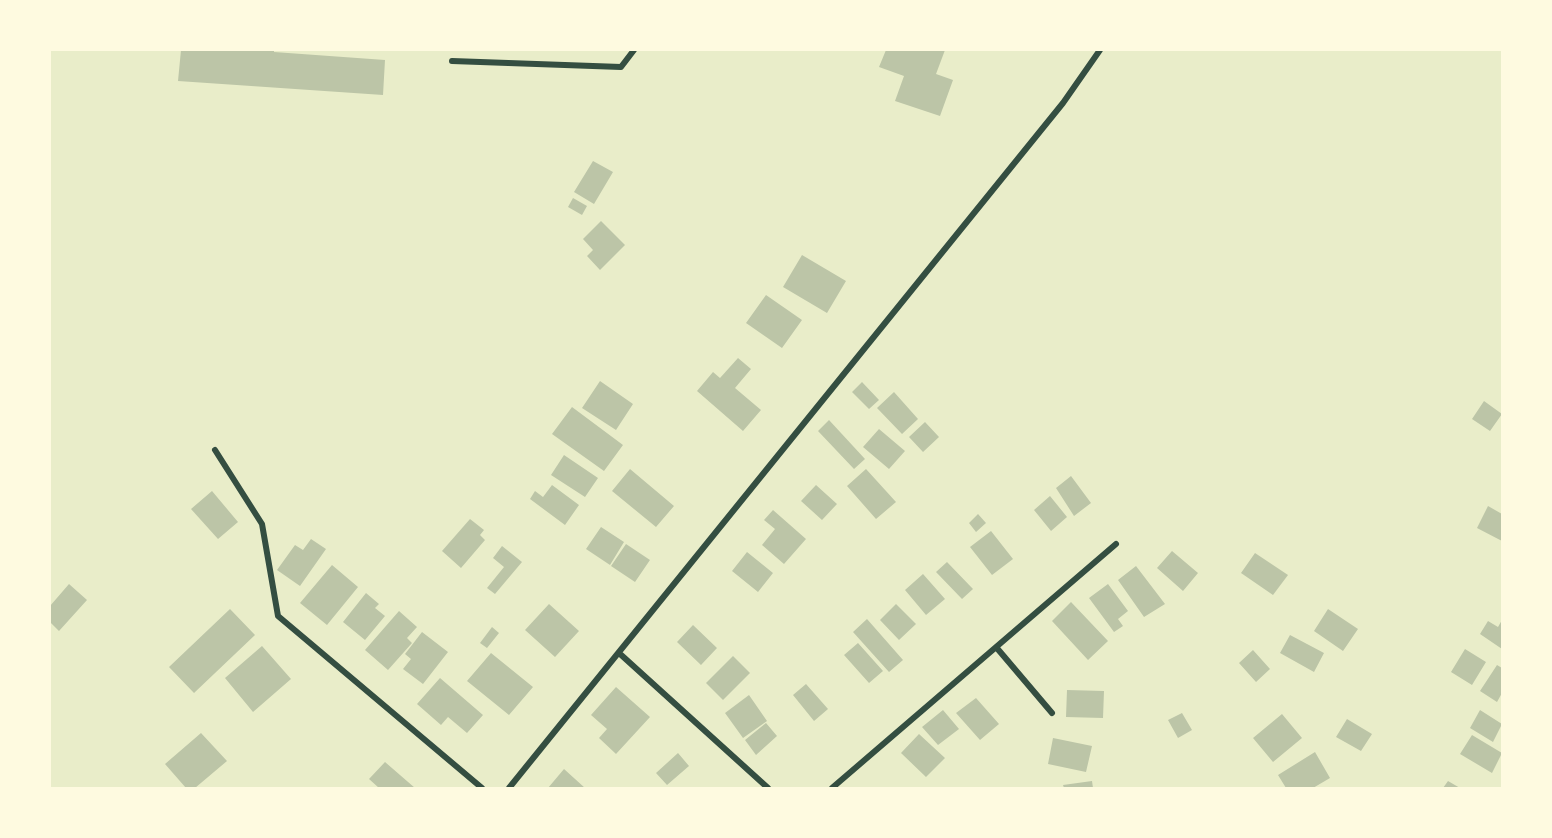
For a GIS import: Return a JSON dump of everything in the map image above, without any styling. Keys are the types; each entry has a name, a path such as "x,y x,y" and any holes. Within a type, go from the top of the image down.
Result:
{"street":[{"path":"452,61 621,67 634,50"},
{"path":"509,789 1063,103 1100,50"},
{"path":"215,450 262,524 278,616 482,789"},
{"path":"832,789 1116,543"},
{"path":"996,647 1052,712"},
{"path":"619,653 768,789"}],"building":[{"path":"181,50 274,50 274,52 385,60 383,95 178,81"},
{"path":"886,50 945,50 936,74 953,80 940,116 895,101 904,76 879,67"},
{"path":"593,161 613,172 594,204 574,192"},
{"path":"573,198 587,206 582,215 568,207"},
{"path":"601,221 625,245 600,270 587,256 593,250 583,239"},
{"path":"802,255 846,281 827,313 783,287"},
{"path":"766,295 802,320 782,348 746,323"},
{"path":"738,358 751,369 735,388 761,410 743,431 697,391 713,372 720,378"},
{"path":"600,381 633,404 616,430 582,408"},
{"path":"862,382 879,400 869,409 852,392"},
{"path":"894,392 918,419 902,434 877,408"},
{"path":"1484,401 1502,414 1490,431 1472,419"},
{"path":"572,407 623,445 604,471 552,434"},
{"path":"829,420 865,459 854,469 818,431"},
{"path":"925,422 939,437 923,452 909,437"},
{"path":"879,429 905,451 889,469 863,447"},
{"path":"564,455 598,478 585,497 551,475"},
{"path":"630,469 674,506 656,527 612,491"},
{"path":"866,469 896,502 876,519 847,486"},
{"path":"1071,476 1091,503 1074,516 1056,488"},
{"path":"552,485 579,505 565,525 530,499 535,491 543,497"},
{"path":"816,485 837,504 822,520 801,501"},
{"path":"212,491 238,522 218,539 191,509"},
{"path":"1050,496 1067,517 1051,531 1034,510"},
{"path":"1488,506 1502,514 1502,541 1477,528"},
{"path":"773,510 806,539 784,564 762,545 775,529 764,520"},
{"path":"978,514 986,523 976,532 969,523"},
{"path":"470,519 484,530 480,535 485,540 461,568 442,551"},
{"path":"601,527 624,542 610,565 586,549"},
{"path":"991,531 1013,559 992,575 970,547"},
{"path":"311,539 326,549 300,586 277,570 295,545 303,550"},
{"path":"626,544 650,560 635,582 611,566"},
{"path":"502,546 522,562 495,594 487,588 504,567 493,558"},
{"path":"1172,551 1198,573 1183,591 1157,568"},
{"path":"747,552 773,573 758,592 732,571"},
{"path":"1255,553 1288,575 1273,595 1241,573"},
{"path":"947,562 973,589 962,599 936,572"},
{"path":"332,565 358,587 327,625 300,603"},
{"path":"1136,566 1165,604 1144,617 1118,580"},
{"path":"923,574 945,599 926,615 905,590"},
{"path":"69,584 87,600 59,631 50,622 50,606"},
{"path":"1108,584 1128,611 1118,619 1123,626 1114,632 1089,598"},
{"path":"366,593 379,604 375,608 385,616 365,640 343,622"},
{"path":"1071,602 1108,641 1088,660 1052,621"},
{"path":"549,604 579,631 555,657 525,630"},
{"path":"896,604 916,624 899,640 880,620"},
{"path":"230,609 255,635 194,693 169,667"},
{"path":"1328,609 1358,629 1343,651 1314,631"},
{"path":"399,611 417,627 407,638 412,643 388,670 365,650"},
{"path":"867,619 903,660 889,672 853,632"},
{"path":"1502,620 1502,649 1480,634 1488,621 1498,627"},
{"path":"693,625 717,648 701,665 677,642"},
{"path":"492,627 499,633 487,648 480,643"},
{"path":"422,632 448,652 423,684 403,669 411,659 405,654"},
{"path":"1290,635 1324,653 1314,672 1280,653"},
{"path":"858,643 883,671 869,683 844,655"},
{"path":"262,646 291,679 253,712 225,678"},
{"path":"1465,649 1486,662 1472,685 1451,672"},
{"path":"1253,650 1270,669 1256,682 1239,663"},
{"path":"491,653 533,687 509,715 467,681"},
{"path":"733,656 750,673 723,700 706,683"},
{"path":"1497,665 1502,668 1502,693 1497,702 1480,691"},
{"path":"440,678 483,715 467,733 448,717 441,725 417,704"},
{"path":"806,684 828,709 814,721 793,695"},
{"path":"616,687 650,717 616,754 599,738 607,729 591,715"},
{"path":"1067,690 1104,691 1103,718 1066,717"},
{"path":"749,695 767,721 743,738 725,713"},
{"path":"976,698 999,724 980,740 956,713"},
{"path":"943,710 959,729 938,745 922,727"},
{"path":"1480,710 1502,724 1493,742 1470,728"},
{"path":"1182,713 1192,730 1178,738 1168,720"},
{"path":"1282,714 1302,738 1273,762 1253,738"},
{"path":"1347,719 1372,734 1361,751 1336,737"},
{"path":"766,723 777,736 756,755 745,740"},
{"path":"201,733 227,761 195,788 186,788 165,764"},
{"path":"919,734 945,758 926,777 901,753"},
{"path":"1472,735 1502,753 1492,773 1460,754"},
{"path":"1053,738 1092,746 1086,772 1048,764"},
{"path":"1315,752 1330,778 1313,788 1286,788 1278,775"},
{"path":"678,753 689,766 667,785 656,773"},
{"path":"385,762 415,788 379,788 369,779"},
{"path":"564,769 585,788 548,788"},
{"path":"1092,781 1093,788 1064,788 1063,785"},
{"path":"1448,781 1460,788 1443,788"}]}
